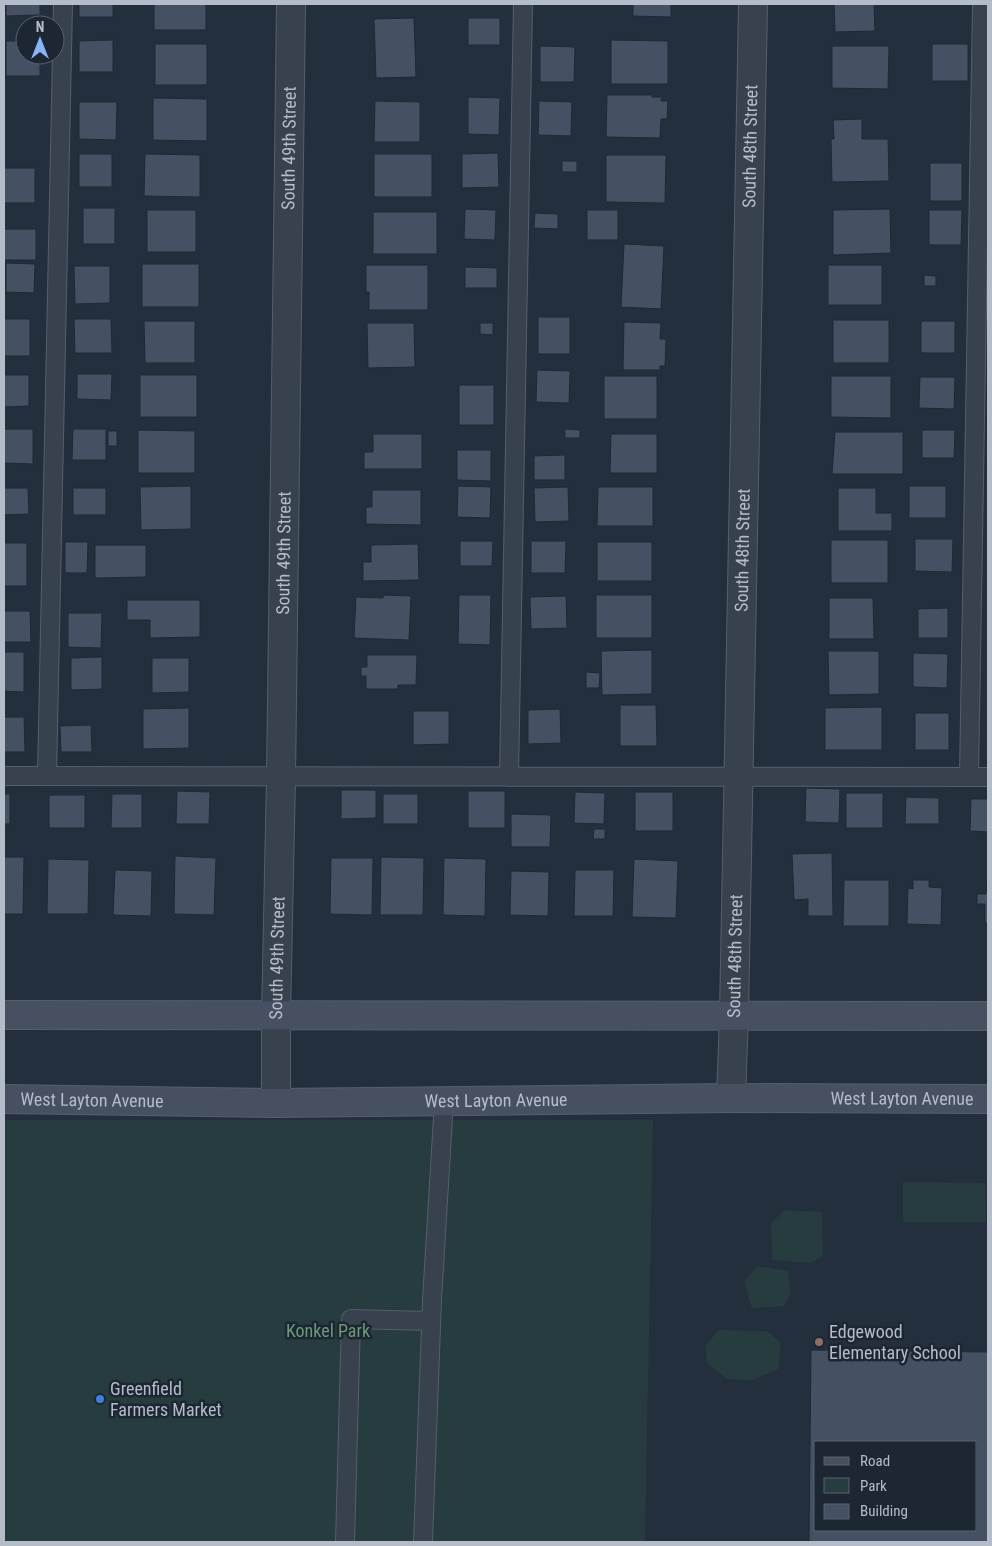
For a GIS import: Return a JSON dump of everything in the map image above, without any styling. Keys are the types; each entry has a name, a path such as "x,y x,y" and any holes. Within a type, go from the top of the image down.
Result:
{"main road":[{"path":"4,1016 988,1016"},
{"name":"West Layton Avenue","path":"4,1099 276,1103 731,1098 988,1098"}],"street":[{"name":"South 49th Street","path":"276,1103 291,4"},
{"name":"South 48th Street","path":"731,1098 753,4"}],"lane":[{"path":"47,776 63,4"},
{"path":"509,777 523,4"},
{"path":"969,777 982,4"},
{"path":"4,776 988,777"},
{"path":"422,1542 444,1101"},
{"path":"345,1542 351,1319 432,1321"}],"green space":[{"name":"Konkel Park","path":"4,1120 653,1120 645,1542 4,1542"},
{"path":"903,1182 985,1183 986,1222 903,1222"},
{"path":"784,1210 822,1212 823,1256 810,1263 772,1260 771,1223"},
{"path":"757,1266 788,1271 791,1293 784,1306 752,1308 744,1282"},
{"path":"719,1330 767,1331 781,1343 778,1369 752,1380 727,1379 707,1363 705,1346"}],"building":[{"path":"6,4 40,4 40,15 6,16"},
{"path":"79,4 113,4 113,17 79,17"},
{"path":"154,4 206,4 206,30 154,30"},
{"path":"633,4 671,4 671,17 633,16"},
{"path":"834,4 874,4 875,31 835,32"},
{"path":"414,18 416,77 376,78 374,19"},
{"path":"468,18 500,18 500,45 468,45"},
{"path":"113,40 113,72 79,72 79,41"},
{"path":"611,40 668,41 668,84 611,84"},
{"path":"6,41 15,41 15,65 40,65 40,76 6,76"},
{"path":"155,44 207,44 207,85 155,85"},
{"path":"932,44 968,44 968,81 932,81"},
{"path":"540,46 575,47 574,82 540,82"},
{"path":"832,46 889,46 888,89 832,88"},
{"path":"607,95 652,95 652,97 662,97 661,101 668,101 667,119 661,119 660,138 606,137"},
{"path":"468,97 500,98 499,135 468,134"},
{"path":"153,98 207,99 207,141 153,140"},
{"path":"375,101 420,102 420,142 374,142"},
{"path":"539,101 572,102 571,136 538,135"},
{"path":"79,102 117,102 116,140 79,139"},
{"path":"862,119 862,139 888,139 889,181 832,182 831,139 834,139 833,120"},
{"path":"498,153 499,187 462,188 462,154"},
{"path":"79,154 112,154 112,187 79,187"},
{"path":"145,154 200,155 200,197 144,196"},
{"path":"374,154 432,154 432,197 374,197"},
{"path":"606,155 666,155 665,203 606,202"},
{"path":"562,161 577,161 577,172 562,172"},
{"path":"930,163 962,163 962,201 930,201"},
{"path":"4,168 35,168 35,203 4,203"},
{"path":"83,208 115,208 115,244 83,244"},
{"path":"465,209 496,210 495,240 464,239"},
{"path":"890,209 891,253 833,255 833,210"},
{"path":"147,210 196,210 196,252 147,252"},
{"path":"587,210 618,210 618,240 587,240"},
{"path":"929,210 962,210 961,245 929,245"},
{"path":"373,212 437,212 437,254 373,254"},
{"path":"535,213 558,214 558,229 534,228"},
{"path":"4,229 36,229 36,260 4,260"},
{"path":"624,244 664,246 661,309 621,307"},
{"path":"6,263 35,264 34,293 6,292"},
{"path":"142,264 199,264 199,307 142,307"},
{"path":"366,265 428,265 428,310 369,310 369,292 366,292"},
{"path":"828,265 882,265 882,305 828,305"},
{"path":"74,266 110,266 110,303 75,304"},
{"path":"465,267 497,268 497,288 465,288"},
{"path":"924,275 936,276 936,286 924,286"},
{"path":"538,317 570,317 570,354 538,354"},
{"path":"4,319 30,319 30,356 4,356"},
{"path":"74,319 111,319 112,353 75,353"},
{"path":"833,320 889,320 889,363 833,363"},
{"path":"144,321 195,321 195,363 145,363"},
{"path":"921,321 955,321 955,353 921,353"},
{"path":"624,322 661,323 660,339 666,339 665,366 660,366 660,370 623,370"},
{"path":"367,323 414,323 415,367 368,368"},
{"path":"480,323 493,323 493,335 480,334"},
{"path":"537,370 570,371 569,403 536,402"},
{"path":"77,374 112,374 111,400 77,399"},
{"path":"4,375 29,375 29,406 4,407"},
{"path":"140,375 197,375 197,417 140,417"},
{"path":"604,376 657,376 657,419 604,419"},
{"path":"831,376 891,376 891,418 831,417"},
{"path":"920,377 955,377 954,409 919,408"},
{"path":"459,385 494,385 494,425 459,425"},
{"path":"4,429 33,429 33,464 4,463"},
{"path":"73,429 106,429 106,460 72,460"},
{"path":"565,429 580,430 580,438 565,438"},
{"path":"138,430 195,431 195,473 138,473"},
{"path":"922,430 955,430 954,458 922,458"},
{"path":"108,431 117,431 117,446 108,446"},
{"path":"835,432 903,432 903,474 832,474"},
{"path":"373,434 422,434 422,469 364,469 364,452 373,452"},
{"path":"611,434 657,434 657,473 610,473"},
{"path":"457,450 491,450 491,481 457,480"},
{"path":"565,455 565,480 534,480 534,456"},
{"path":"191,486 191,529 141,530 140,487"},
{"path":"458,486 491,487 490,518 457,517"},
{"path":"909,486 946,486 946,518 909,518"},
{"path":"568,487 569,521 535,522 534,488"},
{"path":"598,487 653,487 653,526 597,526"},
{"path":"4,488 28,488 29,514 4,515"},
{"path":"73,488 106,488 106,515 73,515"},
{"path":"838,488 876,488 876,513 892,513 892,531 838,531"},
{"path":"372,490 421,490 421,525 366,524 366,507 372,507"},
{"path":"915,539 953,539 952,572 915,571"},
{"path":"831,540 888,540 888,583 831,583"},
{"path":"460,541 493,541 492,566 460,566"},
{"path":"531,541 566,541 565,573 531,573"},
{"path":"65,542 88,542 87,573 65,573"},
{"path":"597,542 652,542 652,581 597,581"},
{"path":"4,543 27,543 27,586 4,586"},
{"path":"418,544 419,580 363,581 363,562 371,562 371,545"},
{"path":"95,545 146,545 146,577 95,578"},
{"path":"384,595 411,596 409,640 354,638 356,597 383,598"},
{"path":"459,595 491,595 490,645 458,644"},
{"path":"596,595 652,595 652,638 596,638"},
{"path":"566,596 567,628 531,629 530,597"},
{"path":"829,598 873,598 874,639 829,639"},
{"path":"127,600 200,600 200,637 150,638 150,620 127,620"},
{"path":"948,608 948,638 918,638 918,609"},
{"path":"4,611 30,611 31,642 4,642"},
{"path":"68,613 102,613 101,648 68,647"},
{"path":"652,650 652,694 602,695 601,651"},
{"path":"828,651 879,651 879,694 829,695"},
{"path":"4,652 24,652 24,692 4,691"},
{"path":"913,653 948,654 947,688 913,687"},
{"path":"367,655 417,655 416,685 398,685 398,689 366,689 366,676 361,676 361,667 367,667"},
{"path":"102,657 102,689 71,690 71,658"},
{"path":"152,658 189,658 189,692 152,693"},
{"path":"586,672 600,673 599,688 586,688"},
{"path":"620,705 656,705 657,746 620,746"},
{"path":"882,707 882,750 825,750 825,708"},
{"path":"189,708 189,748 143,749 143,709"},
{"path":"560,709 561,743 528,744 528,710"},
{"path":"413,711 449,711 449,744 413,745"},
{"path":"915,713 949,713 949,750 915,750"},
{"path":"4,717 24,717 25,752 4,752"},
{"path":"91,725 92,752 61,752 60,726"},
{"path":"806,788 840,789 839,823 805,822"},
{"path":"341,790 376,790 376,818 341,819"},
{"path":"177,791 210,792 209,824 176,824"},
{"path":"468,791 505,791 505,828 468,828"},
{"path":"575,792 605,793 604,824 574,823"},
{"path":"635,792 673,792 673,831 635,831"},
{"path":"846,793 883,793 883,828 846,828"},
{"path":"4,794 10,794 10,824 4,824"},
{"path":"112,794 142,794 142,828 111,828"},
{"path":"383,794 418,794 418,824 383,824"},
{"path":"49,795 85,795 85,828 49,828"},
{"path":"906,797 939,798 939,824 905,824"},
{"path":"971,799 988,799 988,832 970,831"},
{"path":"511,814 551,815 550,847 511,847"},
{"path":"594,829 605,829 605,839 593,839"},
{"path":"832,853 833,916 808,916 808,899 794,900 792,854"},
{"path":"175,856 216,858 214,915 174,914"},
{"path":"4,857 24,857 23,914 4,914"},
{"path":"381,857 424,858 423,915 380,915"},
{"path":"331,858 373,858 372,915 330,914"},
{"path":"444,858 486,859 485,916 443,915"},
{"path":"48,859 89,860 88,914 47,914"},
{"path":"634,859 678,861 676,918 632,917"},
{"path":"115,870 152,871 151,916 113,915"},
{"path":"575,870 614,870 613,916 574,916"},
{"path":"511,871 549,872 548,916 510,915"},
{"path":"844,880 889,880 889,926 843,926"},
{"path":"913,880 929,880 929,887 942,888 941,925 907,924 908,888 913,889"},
{"path":"987,880 988,923 985,923 985,904 977,904 977,894 986,894"},
{"path":"811,1350 988,1352 988,1542 809,1542"}],"place":[{"name":"Edgewood Elementary School","path":"819,1342"},
{"name":"Greenfield Farmers Market","path":"100,1399"}]}
